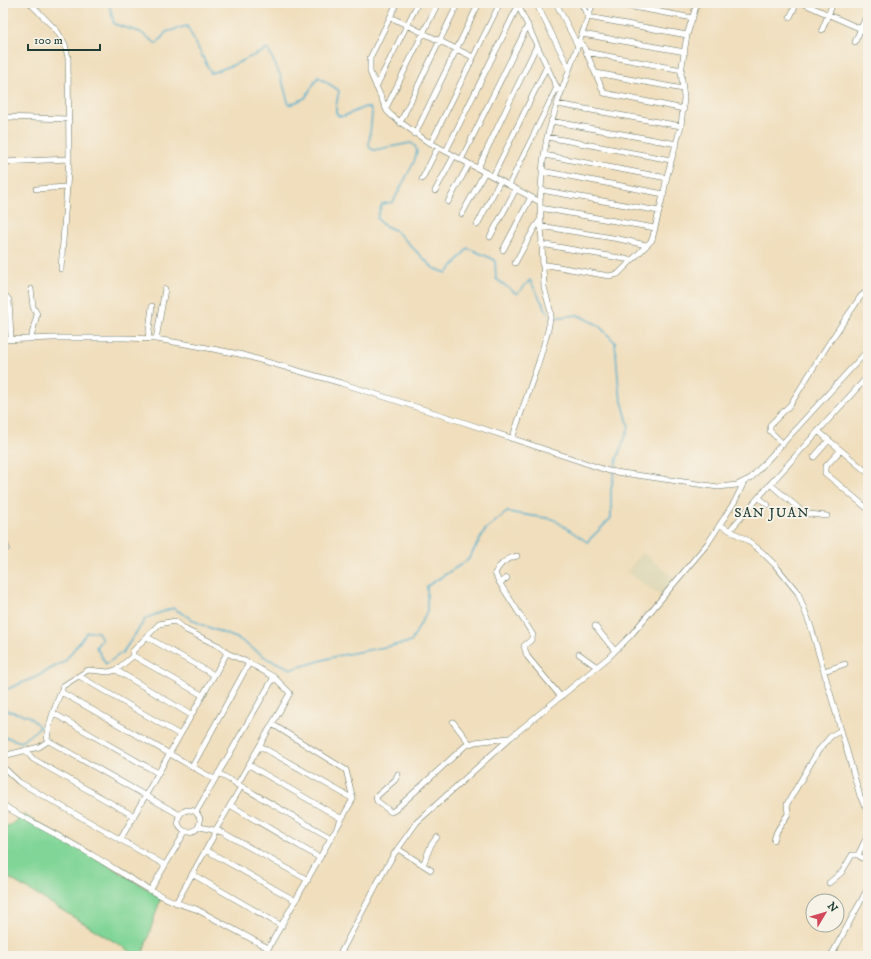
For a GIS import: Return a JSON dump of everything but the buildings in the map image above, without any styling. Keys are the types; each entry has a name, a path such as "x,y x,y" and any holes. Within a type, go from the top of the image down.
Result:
{"street":[{"path":"30,3 56,31 65,44 68,58 69,159 61,269"},
{"path":"397,3 370,58 370,72 376,88 386,108 392,116 415,134 531,197 540,205 655,228"},
{"path":"376,88 418,3"},
{"path":"386,108 438,3"},
{"path":"400,122 458,3"},
{"path":"415,134 479,3"},
{"path":"431,143 500,3"},
{"path":"536,3 569,68"},
{"path":"556,3 578,45"},
{"path":"581,3 588,17"},
{"path":"512,439 548,330 551,313 544,287 540,226 542,171 547,137 560,94 593,3"},
{"path":"611,3 693,18"},
{"path":"542,264 609,276 618,274 652,240 671,160 677,144 681,126 684,109 682,70 688,35 697,3"},
{"path":"790,17 796,3"},
{"path":"802,3 868,32"},
{"path":"822,30 833,3"},
{"path":"517,4 560,94"},
{"path":"446,151 517,4"},
{"path":"854,42 868,12"},
{"path":"390,17 473,57"},
{"path":"588,17 688,35"},
{"path":"461,160 528,25"},
{"path":"582,34 685,52"},
{"path":"578,45 583,45 604,93 684,109"},
{"path":"478,168 537,46"},
{"path":"586,52 682,70"},
{"path":"493,176 547,66"},
{"path":"596,73 683,89"},
{"path":"509,185 557,87"},
{"path":"557,104 681,126"},
{"path":"3,118 69,119"},
{"path":"551,121 677,144"},
{"path":"547,137 671,160"},
{"path":"422,179 438,147"},
{"path":"436,190 454,156"},
{"path":"544,156 667,178"},
{"path":"3,162 69,159"},
{"path":"448,202 469,164"},
{"path":"542,171 664,194"},
{"path":"462,214 484,172"},
{"path":"477,225 500,181"},
{"path":"36,189 67,187"},
{"path":"490,237 516,189"},
{"path":"541,190 660,211"},
{"path":"503,250 531,197"},
{"path":"515,263 540,220"},
{"path":"540,226 646,245"},
{"path":"541,244 631,260"},
{"path":"31,289 33,307 37,314 31,338"},
{"path":"156,339 165,289"},
{"path":"783,444 770,431 770,425 790,405 861,296 868,292"},
{"path":"3,296 6,296 9,300 10,339"},
{"path":"148,339 152,306"},
{"path":"3,340 31,338 156,339 239,354 341,383 609,471 718,487 737,485 751,478 868,350"},
{"path":"730,530 868,376"},
{"path":"818,431 868,473"},
{"path":"814,457 829,440"},
{"path":"840,451 825,467 824,473 868,509"},
{"path":"339,956 361,912 398,849 420,819 510,738 597,667 631,635 693,563 708,543 735,501 744,482"},
{"path":"770,484 803,512 827,516"},
{"path":"759,498 768,505"},
{"path":"720,525 747,540 763,553 798,593 811,627 860,796 868,813"},
{"path":"3,539 6,548 3,551"},
{"path":"517,556 502,563 496,573 500,583 533,635 531,640 524,646 527,656 561,697"},
{"path":"500,583 507,578"},
{"path":"3,756 39,746 47,742 48,729 53,713 61,692 66,684 88,670 109,672 116,670 132,657 133,651 159,624 175,621 186,630 219,646 227,652 274,677 290,694 249,765 230,806 215,830 206,850 176,903"},
{"path":"595,626 614,651"},
{"path":"147,637 214,675"},
{"path":"120,840 227,652"},
{"path":"132,654 202,695"},
{"path":"579,654 597,667"},
{"path":"192,767 250,663"},
{"path":"824,671 845,664"},
{"path":"116,670 191,715"},
{"path":"79,676 180,734"},
{"path":"196,812 274,677"},
{"path":"61,692 214,780"},
{"path":"53,713 158,773"},
{"path":"453,722 470,744"},
{"path":"269,956 265,954 268,948 296,902 353,799 346,770 272,724"},
{"path":"774,840 777,831 788,814 787,804 818,751 831,736 841,730"},
{"path":"398,774 376,799 391,812 462,749 470,744 510,738"},
{"path":"47,740 180,815"},
{"path":"260,746 353,799"},
{"path":"26,750 33,758 134,816"},
{"path":"249,765 342,819"},
{"path":"3,767 19,782 165,865"},
{"path":"218,773 331,838"},
{"path":"3,804 14,812 83,849 151,890 176,903 196,909 268,948"},
{"path":"230,806 320,858"},
{"path":"187,810 196,812 201,819 200,827 194,832 185,832 178,825 180,815 187,810"},
{"path":"200,827 222,832 308,880"},
{"path":"151,890 185,832"},
{"path":"858,855 868,834"},
{"path":"423,865 431,845 437,837"},
{"path":"398,849 431,870"},
{"path":"206,850 296,902"},
{"path":"829,883 842,872 852,855 858,855 868,862"},
{"path":"192,874 282,926"},
{"path":"831,956 868,888"}],"shaded area":[{"path":"642,552 674,578 662,597 627,572"}],"green space":[{"path":"24,815 161,897 142,956 138,956 4,875 3,876 3,830"}],"waterway":[{"path":"109,3 114,24 140,32 157,44 166,32 187,26 211,73 268,49 281,77 289,105 305,98 318,77 339,91 336,112 340,116 344,116 365,107 370,108 372,113 369,144 370,148 374,150 411,143 415,146 417,151 414,162 393,202 382,204 377,218 383,225 395,230 433,268 447,273 468,248 495,260 496,279 517,294 530,280 549,314"},
{"path":"3,691 36,677 65,661 87,632 98,632 102,639 96,647 106,664 123,652 146,618 173,608 200,624 239,639 268,659 292,669 337,656 411,642 427,611 427,586 468,560 486,529 507,512 553,519 587,542 611,518 611,489 617,459 629,427 619,390 615,342 598,325 578,315 552,318"},
{"path":"3,705 8,711 28,716 40,727 21,742 3,736"}],"district":[{"name":"SAN JUAN","path":"772,513"}]}
